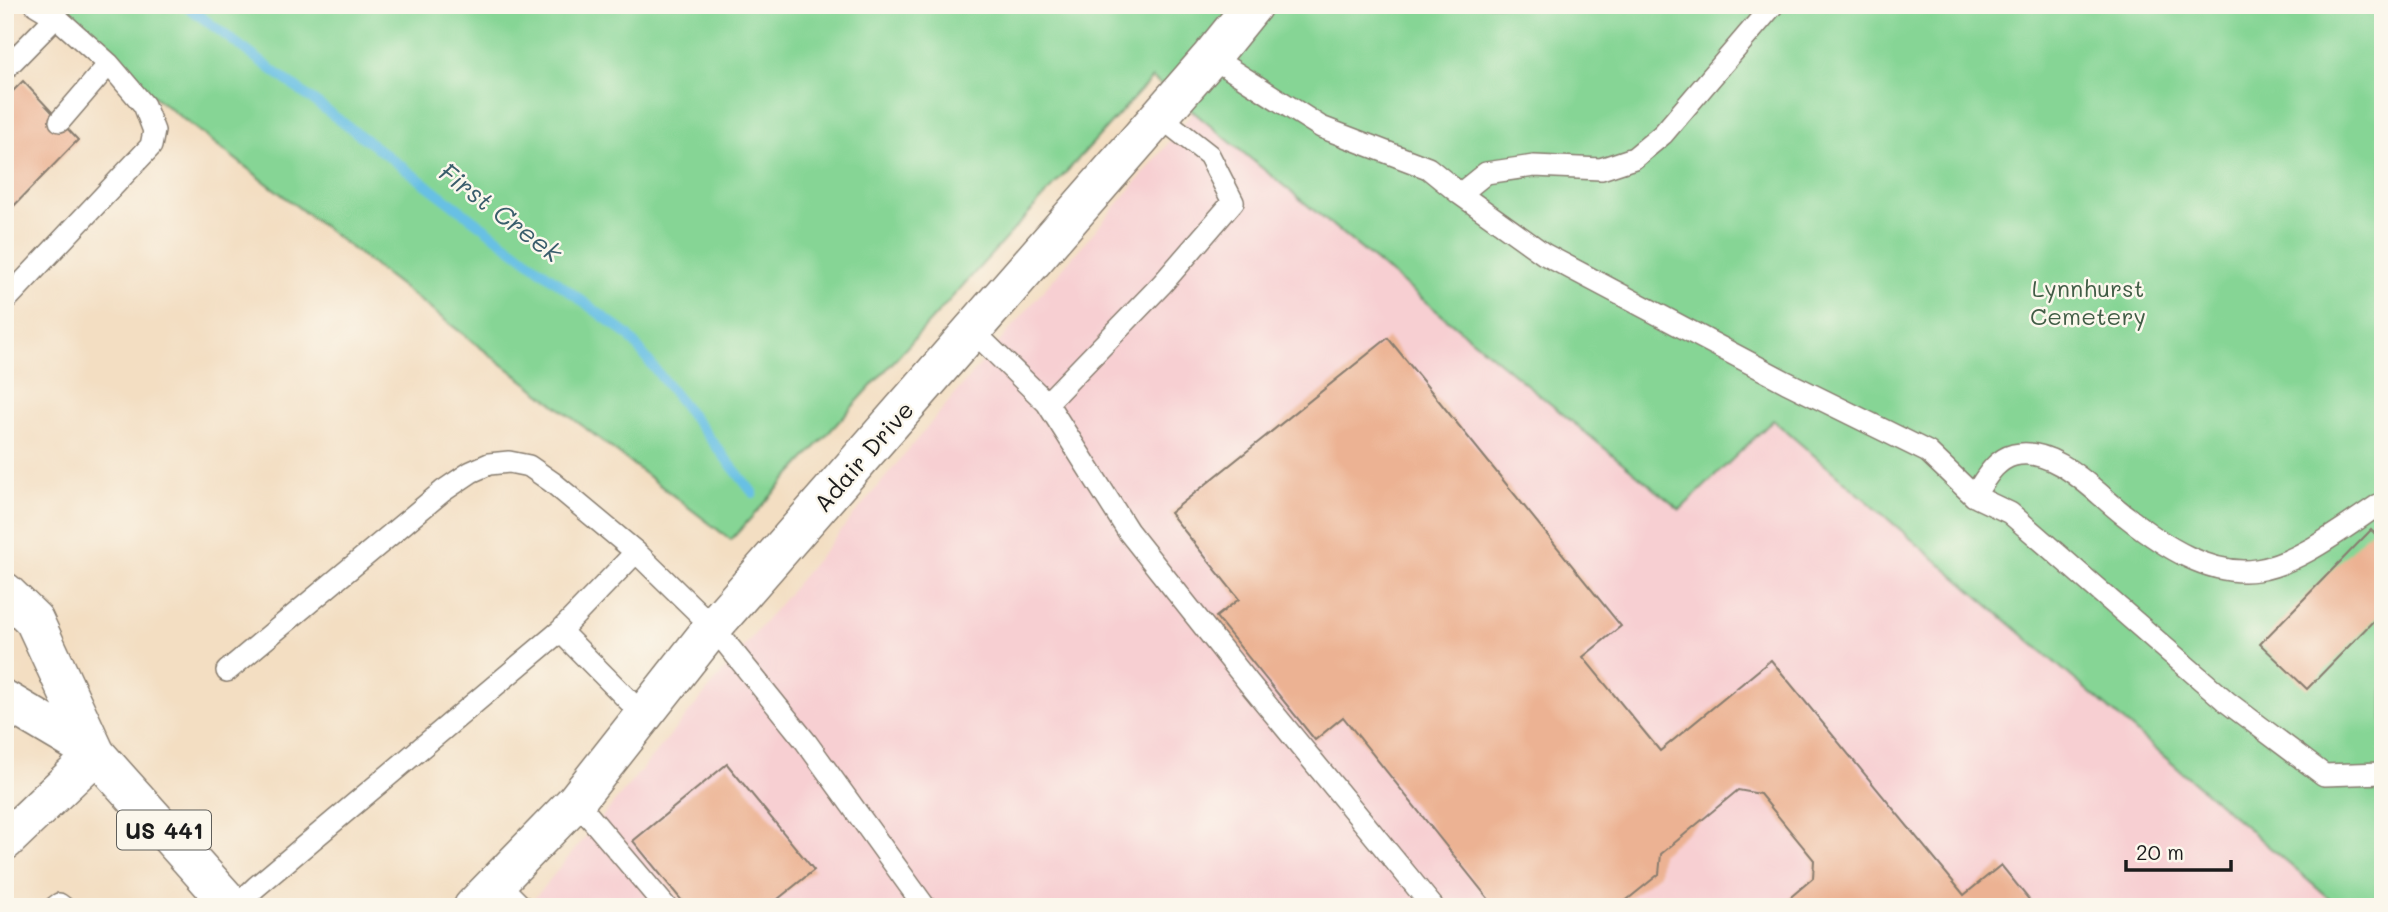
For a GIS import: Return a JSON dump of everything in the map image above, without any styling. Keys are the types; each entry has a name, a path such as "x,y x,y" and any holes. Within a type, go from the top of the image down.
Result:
{"street":[{"name":"Adair Drive","path":"497,899 713,627 1211,57 1253,5"},
{"name":"US 441","path":"5,592 34,620 96,754 234,907"},
{"name":"US 441","path":"5,700 96,754"},
{"path":"5,841 96,754"}],"lane":[{"path":"5,301 151,146 154,131 144,105 109,64 56,17 36,5"},
{"path":"1460,194 1486,173 1534,166 1601,169 1634,158 1663,134 1773,5"},
{"path":"5,69 56,17"},
{"path":"1211,57 1321,127 1428,168 1544,254 1786,382 1928,452 1974,496 2010,513 2227,702 2323,775 2383,773"},
{"path":"60,121 109,64"},
{"path":"1047,403 1162,284 1233,202 1209,155 1158,116"},
{"path":"973,331 1047,403 1128,531 1433,907"},
{"path":"1974,496 1995,465 2013,455 2034,455 2057,462 2087,482 2127,518 2183,554 2207,565 2244,570 2256,570 2290,561 2383,502"},
{"path":"226,671 443,491 471,472 489,464 509,462 529,466 636,552 713,627 806,741 925,907"},
{"path":"234,907 560,631 636,552"},
{"path":"560,631 642,714"},
{"path":"576,801 666,907"},
{"path":"55,907 59,904 63,907"}],"shaded area":[{"path":"1193,112 1679,509 1772,420 2339,907 527,907"}],"green space":[{"name":"Lynnhurst Cemetery","path":"35,5 2383,5 2383,907 2339,907 1773,420 1680,510 1152,78 731,540"}],"building":[{"path":"23,81 78,140 5,215 5,99"},
{"path":"1388,338 1621,626 1583,657 1660,751 1771,660 1964,895 2001,865 2035,907 1779,907 1813,878 1814,860 1760,794 1738,790 1661,854 1659,874 1618,907 1495,907 1343,717 1315,740 1216,617 1239,599 1170,513"},
{"path":"2371,530 2383,541 2383,611 2307,689 2260,644"},
{"path":"727,764 814,870 768,907 687,907 633,841"}],"waterway":[{"name":"First Creek","path":"185,5 628,335 753,493"}]}
